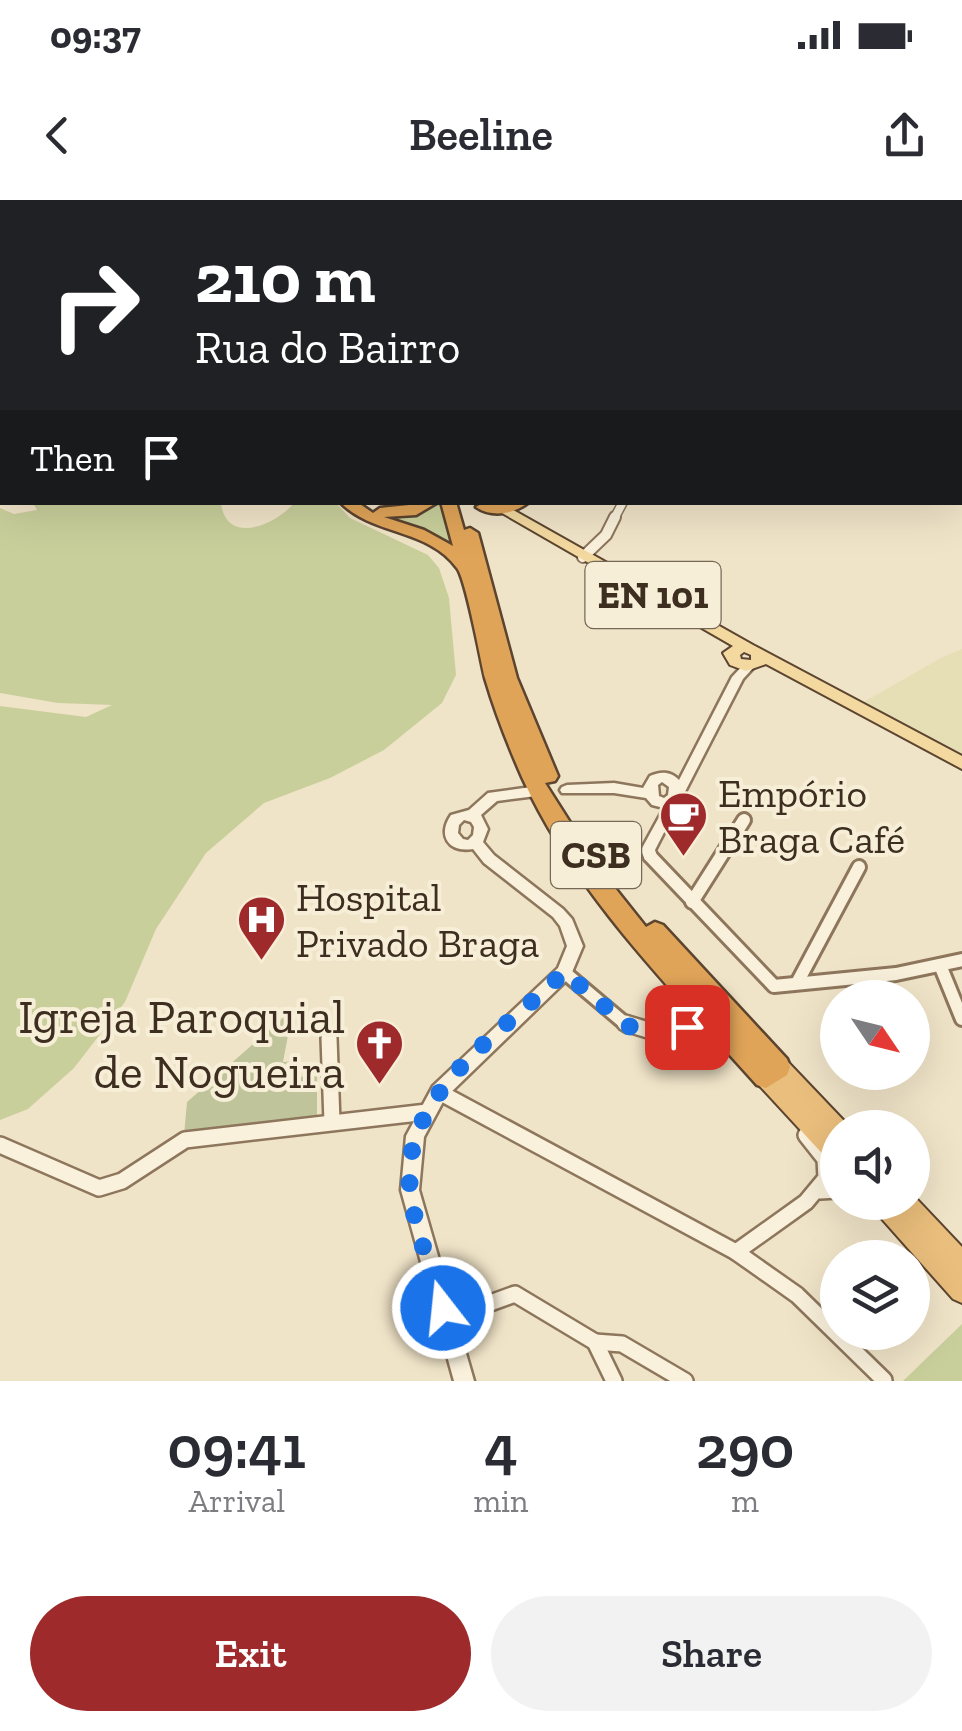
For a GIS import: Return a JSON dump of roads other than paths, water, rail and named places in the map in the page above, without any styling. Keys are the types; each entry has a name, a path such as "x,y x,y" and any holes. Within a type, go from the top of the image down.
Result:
{"highway":[{"path":"352,505 368,516 436,539 464,567"},
{"path":"361,505 372,512 393,514 426,505"},
{"name":"CSB","path":"449,505 510,725 553,810 627,919 773,1076 820,1116"},
{"path":"488,506 521,508"},
{"name":"CSB","path":"488,506 508,678 532,742 562,800 634,906 820,1132"},
{"path":"898,1220 962,1290"},
{"path":"921,1220 962,1265"}],"main road":[{"name":"EN 101","path":"488,506 722,633 747,660 784,667 962,764"},
{"name":"EN 101","path":"521,508 561,546"}],"street":[{"path":"583,558 606,534 621,505"},
{"path":"747,660 648,850 650,856 774,986 896,974 962,960"},
{"path":"654,788 695,760"},
{"path":"568,790 654,788 672,782 678,795"},
{"path":"654,788 662,824"},
{"path":"470,817 484,828 482,836 462,842 450,834 453,821 470,817 493,797 530,792"},
{"path":"692,902 744,820"},
{"path":"464,1381 410,1190 416,1136 440,1092 564,972 576,946 567,923 489,859 474,841"},
{"path":"797,983 859,868"},
{"path":"940,965 962,1019"},
{"path":"564,972 628,1026 671,1037 687,1027"},
{"path":"329,1038 332,1122"},
{"path":"773,1076 784,1110 820,1154"},
{"path":"440,1092 736,1252 797,1296 884,1380"},
{"path":"0,1145 100,1188 113,1187 168,1147 185,1140 427,1112"},
{"path":"736,1252 820,1191"},
{"path":"446,1319 515,1294 595,1342 622,1344 686,1381"},
{"path":"595,1342 614,1381"}],"place":[{"name":"Empório Braga Café","path":"683,858"},
{"name":"Hospital Privado Braga","path":"261,962"},
{"name":"Igreja Paroquial de Nogueira","path":"380,1086"}]}
